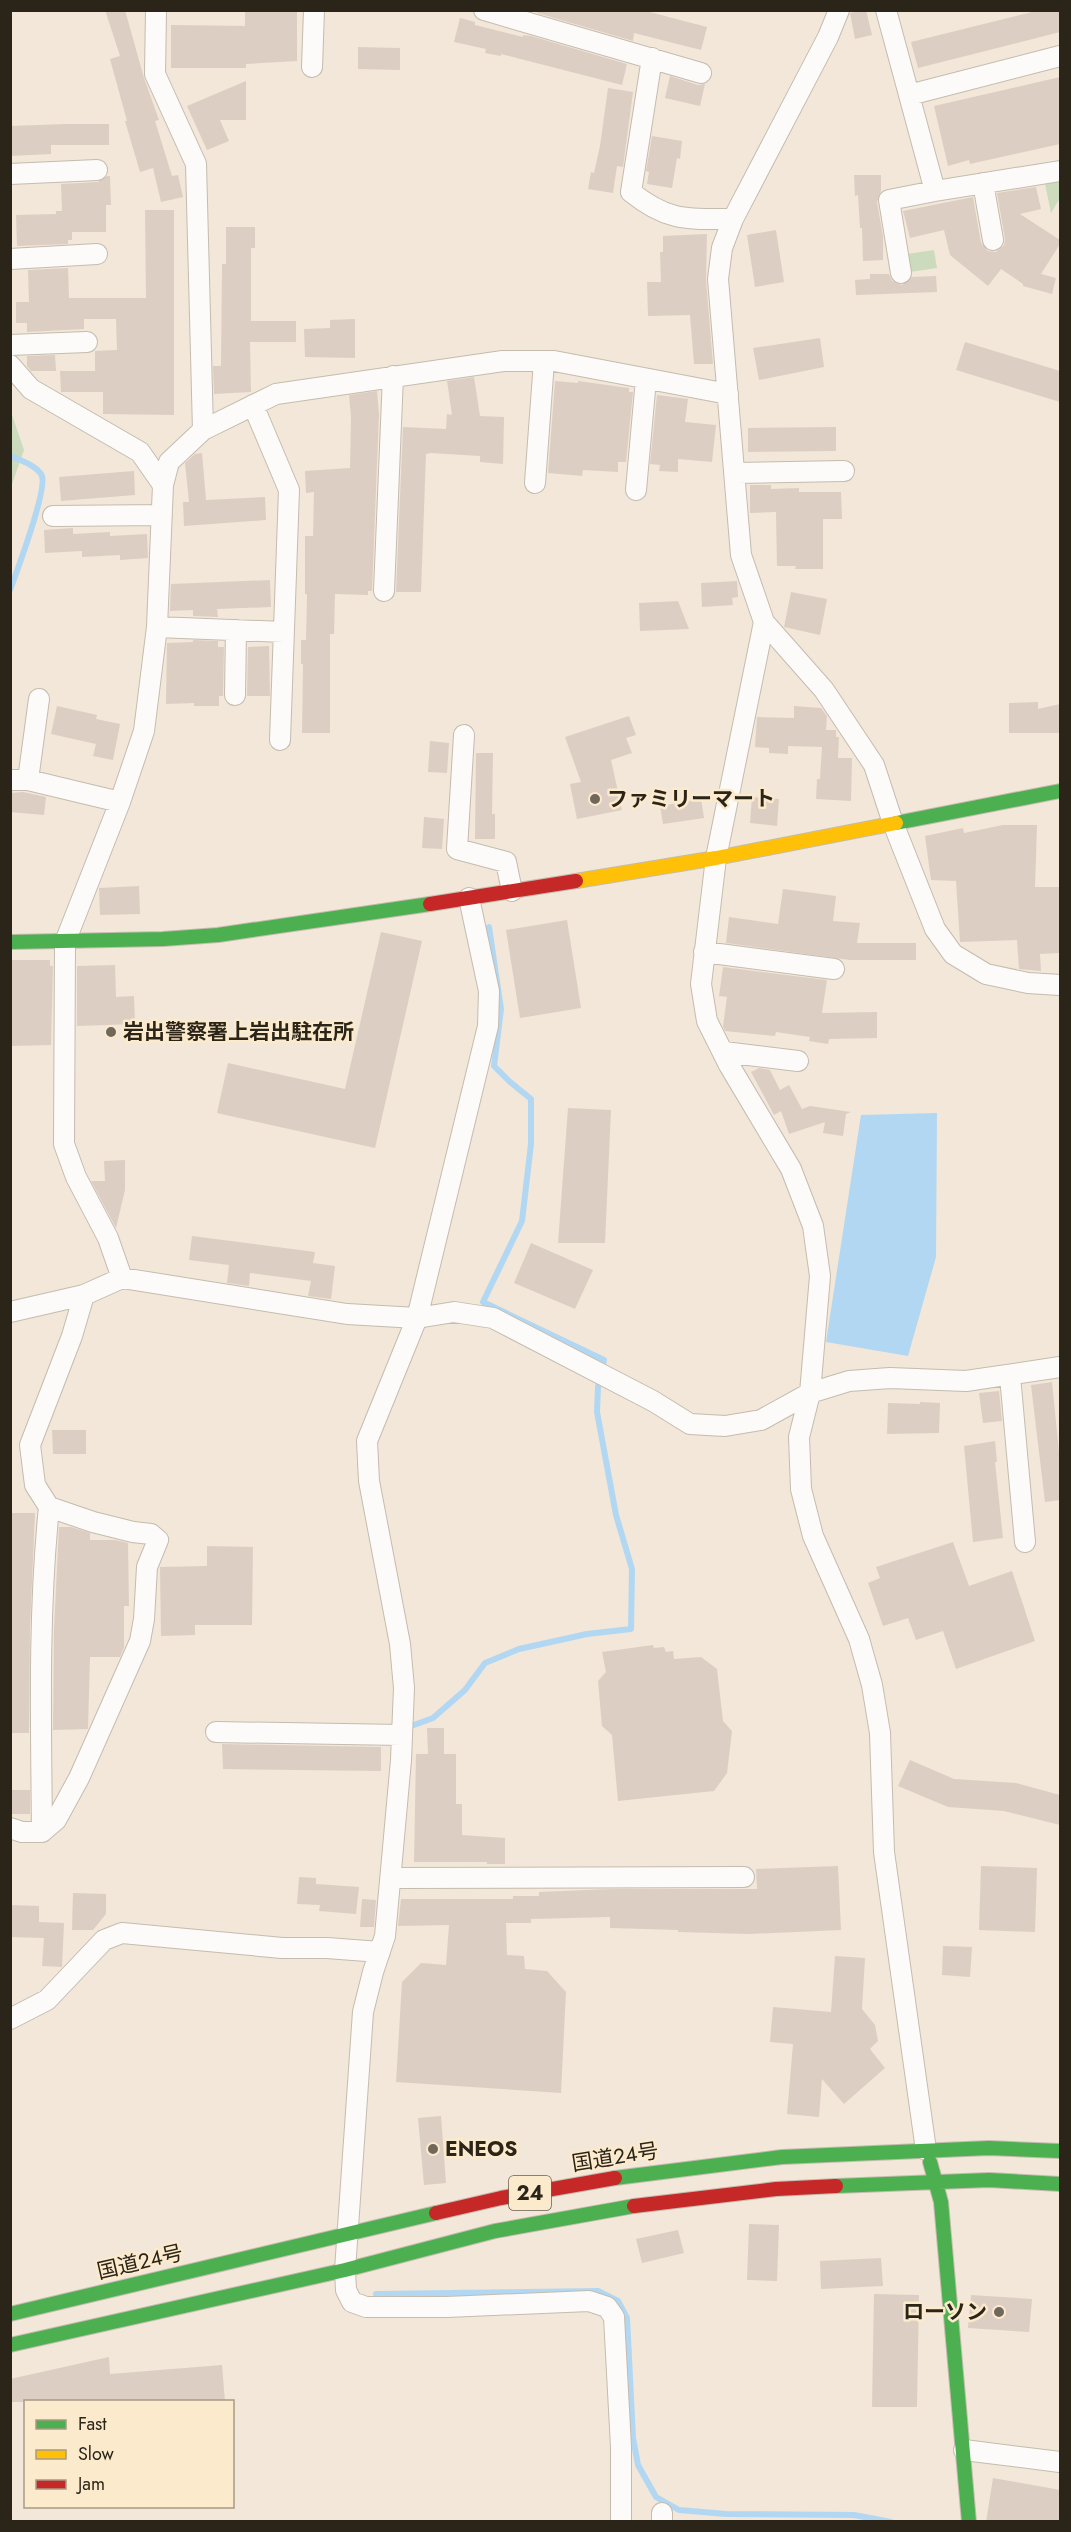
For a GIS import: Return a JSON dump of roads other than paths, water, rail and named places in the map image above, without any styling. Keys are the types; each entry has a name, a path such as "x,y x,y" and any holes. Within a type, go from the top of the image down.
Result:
{"main road":[{"path":"10,942 163,939 218,935 716,858 1060,791"},
{"name":"国道24号","path":"10,2314 501,2198 646,2172 782,2157 989,2148 1060,2151"},
{"path":"926,2150 941,2202 969,2522"},
{"name":"24","path":"10,2345 345,2270 495,2231 640,2205 776,2190 935,2181 989,2180 1060,2184"}],"street":[{"path":"156,10 154,74 196,164 203,430"},
{"path":"312,67 314,10"},
{"path":"484,10 702,73"},
{"path":"839,10 828,37 733,219 722,248 718,279 736,473 741,555 764,622 824,690 874,765 893,823 935,928 953,954 986,974 1060,985"},
{"path":"886,10 935,191"},
{"path":"909,95 1060,56"},
{"path":"652,58 631,192 651,208 683,219 733,219"},
{"path":"10,174 96,170"},
{"path":"901,273 889,200 1060,171"},
{"path":"983,183 993,240"},
{"path":"10,259 96,254"},
{"path":"10,345 87,342"},
{"path":"122,1278 108,1238 76,1177 64,1144 65,942 120,802 144,731 157,627 163,485 169,462 203,430 276,394 503,361 544,361 728,394"},
{"path":"535,483 544,361"},
{"path":"10,365 31,389 140,452 163,485"},
{"path":"384,591 393,376"},
{"path":"636,490 646,379"},
{"path":"253,405 289,490 280,740"},
{"path":"736,473 844,471"},
{"path":"53,516 162,515"},
{"path":"764,622 716,858 701,984 706,1021 729,1065 791,1169 813,1226 820,1276 810,1393 800,1437 798,1461 801,1489 813,1536 859,1639 874,1695 880,1733 884,1852 926,2150"},
{"path":"157,627 284,632"},
{"path":"235,694 236,630"},
{"path":"39,699 19,780 120,802"},
{"path":"464,735 457,849 506,862 512,891"},
{"path":"469,898 489,991 488,1026 417,1318 368,1441 369,1481 377,1533 400,1644 404,1688 386,1936 363,2012 347,2236 346,2290 352,2302 366,2307 447,2307 589,2301 607,2307 614,2317 621,2447 621,2522"},
{"path":"704,952 834,969"},
{"path":"724,1052 798,1061"},
{"path":"10,1312 84,1295 122,1278 347,1314 417,1318 454,1312 493,1318 653,1401 690,1424 725,1426 761,1420 810,1393 849,1381 890,1378 966,1381 1060,1367"},
{"path":"10,1828 22,1832 42,1832 56,1820 79,1778 140,1641 144,1618 147,1567 159,1539 151,1534 93,1522 49,1507 34,1485 20,1447 72,1336 84,1295"},
{"path":"1010,1376 1025,1542"},
{"path":"42,1832 40,1696 42,1582 49,1507"},
{"path":"216,1732 402,1735"},
{"path":"391,1878 744,1877"},
{"path":"10,2019 47,2000 104,1940 122,1933 282,1948 327,1948 380,1952"},
{"path":"964,2450 1060,2462"}],"water":[{"path":"937,1113 936,1257 908,1356 826,1342 861,1115"}],"waterway":[{"path":"10,456 37,469 42,476 40,497 10,590"},
{"path":"414,1725 433,1718 465,1690 485,1663 519,1649 587,1634 631,1629 632,1569 616,1515 597,1412 598,1387 604,1360 483,1302 522,1221 531,1144 531,1099 494,1066 501,1009 489,927"},
{"path":"376,2294 598,2291 618,2301 627,2318 633,2438 638,2465 656,2497 679,2510 726,2514 854,2515 891,2522"}],"place":[{"name":"ファミリーマート","path":"595,799"},
{"name":"岩出警察署上岩出駐在所","path":"111,1032"},
{"name":"ENEOS","path":"433,2149"},
{"name":"ローソン","path":"999,2312"}]}
